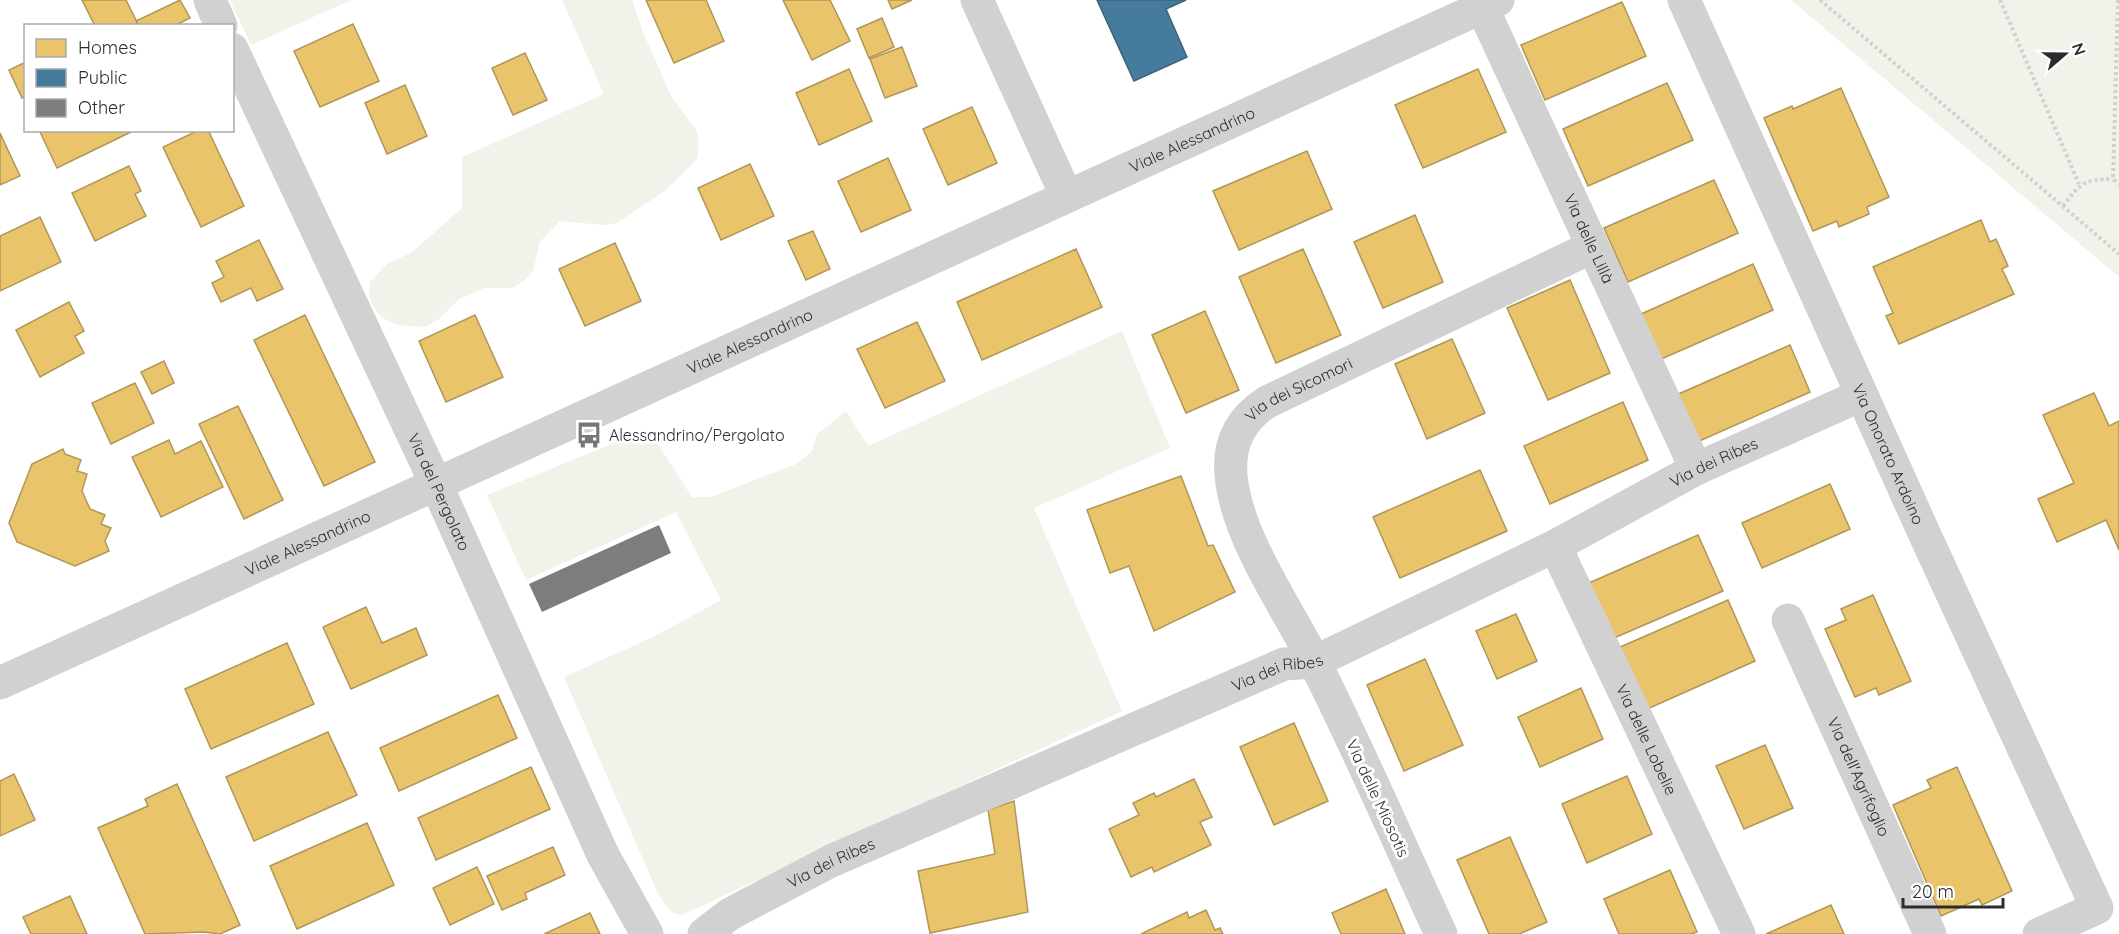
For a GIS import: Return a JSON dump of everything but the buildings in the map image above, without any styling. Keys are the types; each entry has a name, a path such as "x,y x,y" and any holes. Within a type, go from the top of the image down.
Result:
{"street":[{"path":"210,0 220,24"},
{"path":"977,0 1066,195"},
{"name":"Via Onorato Ardoino","path":"1684,0 1919,522 2097,908 2039,934"},
{"name":"Viale Alessandrino","path":"0,682 1490,4"},
{"name":"Via delle Lillà","path":"1490,4 1592,247 1696,470"},
{"name":"Via del Pergolato","path":"234,53 436,484 603,855 646,934"},
{"name":"Via dei Sicomori","path":"1314,662 1238,514 1232,485 1231,460 1240,426 1253,412 1278,396 1592,247"},
{"name":"Via dei Ribes","path":"704,934 730,914 842,857 1284,664 1314,662 1555,546 1696,470 1846,402"},
{"name":"Via delle Lobelie","path":"1555,546 1739,934"},
{"name":"Via dell'Agrifoglio","path":"1788,620 1930,934"},
{"name":"Via delle Miosotis","path":"1314,662 1441,934"}],"path":[{"path":"1820,0 2119,254"},
{"path":"2000,0 2079,184"},
{"path":"2112,179 2118,0"},
{"path":"2063,206 2079,184 2094,179 2112,179 2119,184"}],"shaded area":[{"path":"230,0 351,0 251,45"},
{"path":"562,0 632,0 643,32 671,96 697,131 699,145 697,159 666,190 617,223 603,225 560,221 540,242 533,271 524,281 512,288 484,288 459,299 438,320 425,327 397,325 383,318 374,308 369,296 370,282 388,263 411,253 462,208 462,157 604,94"},
{"path":"1791,0 2119,0 2119,277"},
{"path":"1122,331 1170,448 1034,508 1122,711 682,915 671,912 658,894 564,677 653,637 721,600 676,512 526,580 487,495 648,429 692,497 711,497 796,464 812,451 817,434 846,411 868,446"}],"place":[{"name":"Alessandrino/Pergolato","path":"589,435"}]}
